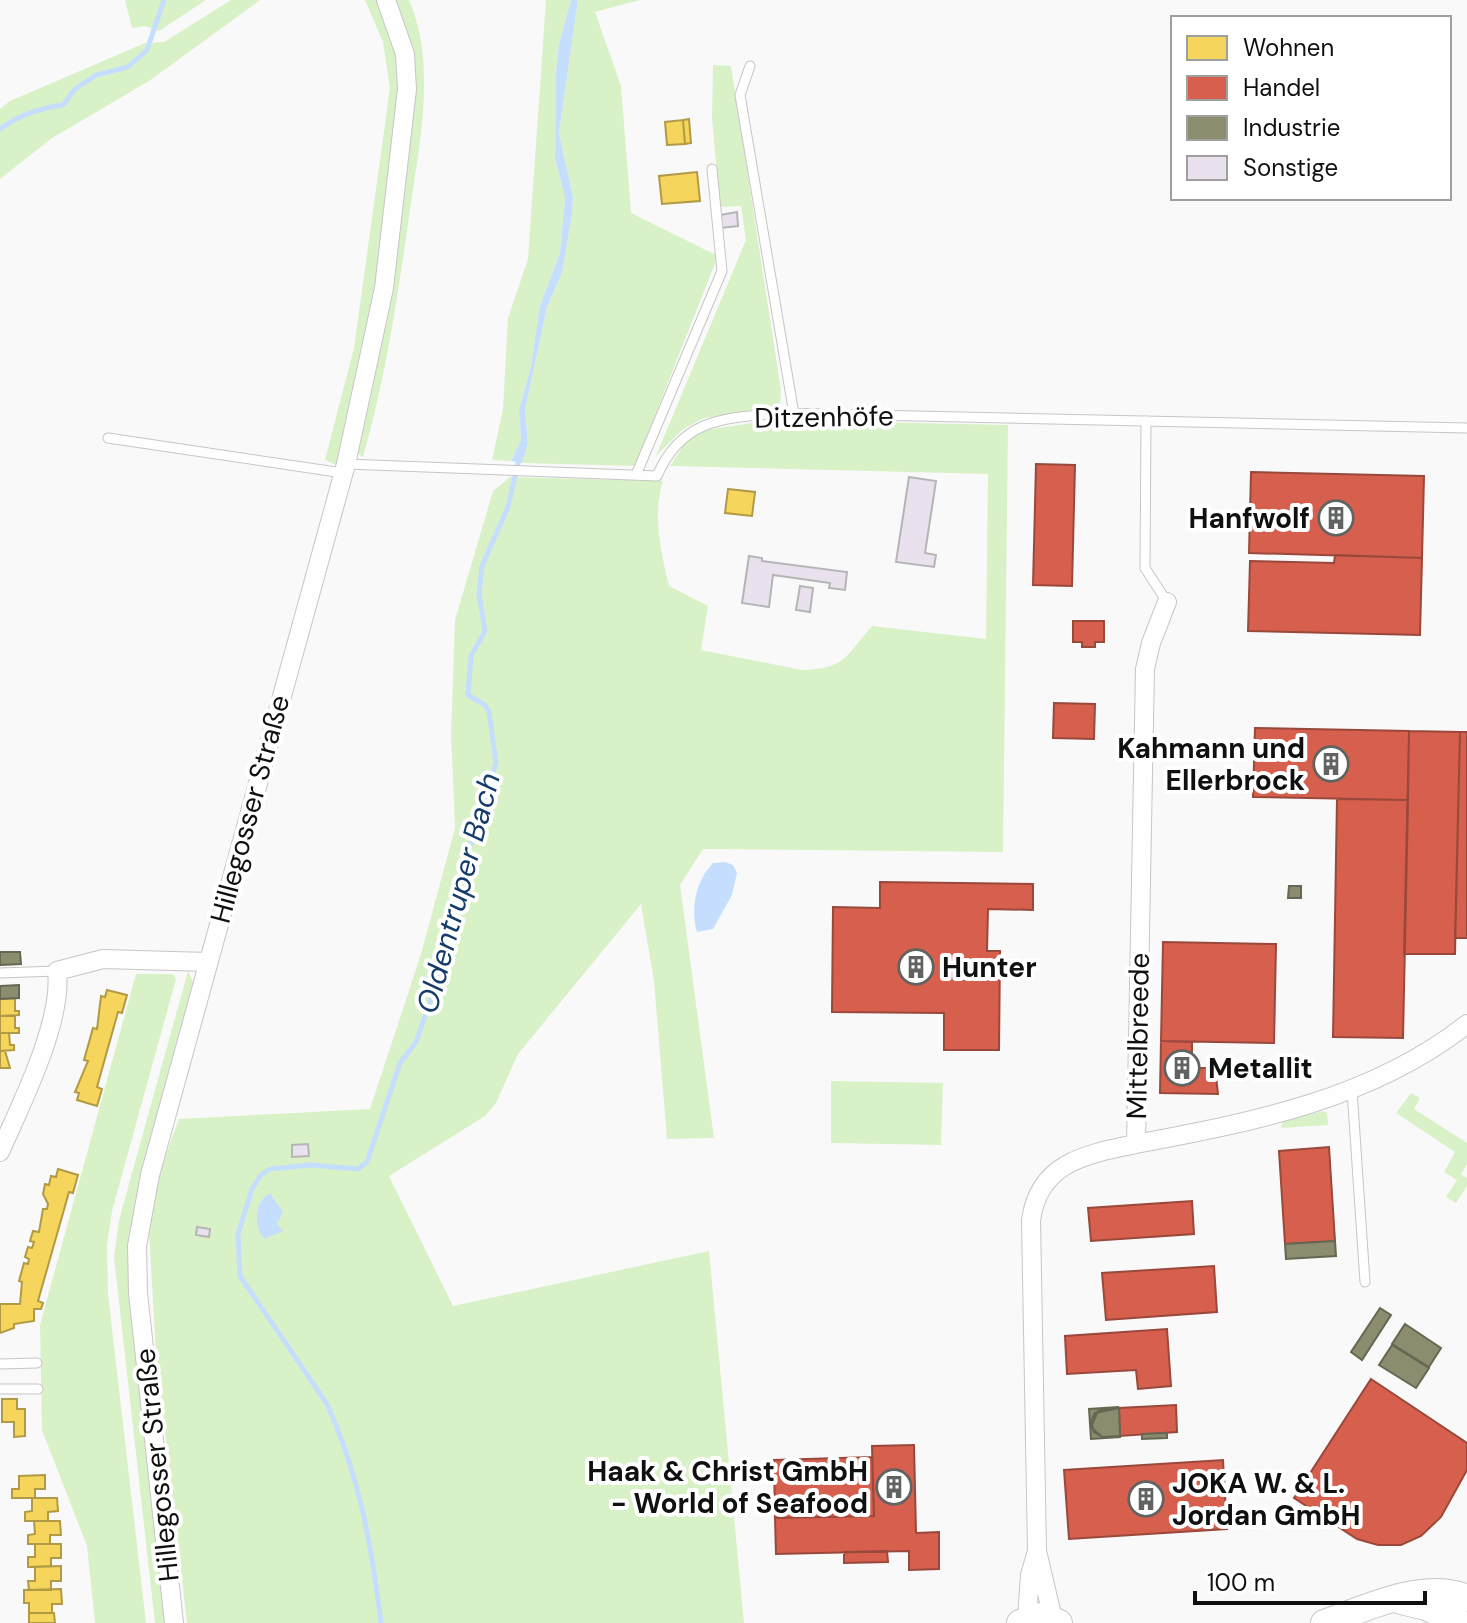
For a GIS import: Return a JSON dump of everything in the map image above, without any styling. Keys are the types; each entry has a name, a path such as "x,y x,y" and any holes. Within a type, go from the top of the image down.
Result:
{"street":[{"name":"Hillegosser Straße","path":"174,1623 138,1293 137,1246 150,1175 344,468 375,339 406,122 405,54 386,0"},
{"name":"Mittelbreede","path":"1037,1551 1030,1237 1033,1204 1041,1184 1059,1169 1084,1157 1136,1144 1145,669 1148,652 1167,602"},
{"path":"0,1152 54,1017 60,992 57,971 103,959 208,962"},
{"path":"1136,1144 1292,1110 1352,1090 1419,1057 1467,1024"},
{"path":"1037,1551 1040,1621"},
{"path":"1037,1551 1030,1575 1040,1621"},
{"path":"1324,1623 1373,1604 1439,1591 1467,1598"},
{"path":"1397,1600 1426,1607 1461,1623"}],"lane":[{"path":"750,66 740,95 794,414"},
{"path":"108,438 344,468 636,475 722,271 712,169"},
{"name":"Ditzenhöfe","path":"636,475 657,476 669,452 692,430 746,417 794,414 1467,428"},
{"path":"1146,421 1145,568 1167,602"},
{"path":"0,973 57,971"},
{"path":"1352,1090 1365,1282"},
{"path":"0,1364 37,1363"},
{"path":"0,1389 38,1389"}],"green space":[{"path":"125,0 206,0 159,31 145,26 132,28"},
{"path":"231,0 260,0 149,81 52,138 0,179 0,109 10,101 145,43 164,42"},
{"path":"365,0 377,0 386,21 400,88 373,302 360,377 336,465 325,460 354,348 390,88 383,42"},
{"path":"394,0 409,0 418,25 424,80 423,108 390,338 363,457 358,454 357,446 398,235 414,101 410,50"},
{"path":"546,0 571,0 559,44 556,72 555,158 565,198 560,253 540,305 531,366 519,410 521,440 511,461 492,460 503,409 508,318 528,259"},
{"path":"578,0 640,0 595,12 621,86 631,213 718,256 635,466 522,463 528,443 525,410 547,307 562,273 572,215 573,197 559,133"},
{"path":"713,65 731,66 781,390 780,406 704,418 683,429 656,456 746,240 741,206 720,207 712,118"},
{"path":"783,418 790,428 825,421 1008,425 1003,852 703,849 680,885 714,1138 667,1139 654,981 641,904 518,1054 496,1103 485,1116 389,1176 453,1306 709,1251 744,1623 187,1623 156,1354 150,1198 179,1119 370,1109 421,954 455,828 451,734 455,620 493,491 510,477 663,481 658,521 666,573 669,586 708,606 701,650 802,670 836,664 872,626 986,639 988,474 670,466 687,440 707,430"},
{"path":"188,971 194,984 140,1179 128,1249 166,1623 155,1623 114,1257 119,1220"},
{"path":"136,974 173,974 176,979 112,1211 107,1245 108,1294 146,1623 95,1623 87,1546 42,1430 40,1325"},
{"path":"831,1081 943,1083 941,1145 831,1143"},
{"path":"1411,1093 1420,1098 1414,1109 1467,1143 1467,1164 1461,1174 1467,1178 1467,1186 1456,1203 1446,1197 1457,1180 1444,1172 1455,1152 1396,1113"},
{"path":"1322,1111 1327,1113 1328,1125 1281,1128 1283,1122"}],"water":[{"path":"571,0 578,0 559,133 573,197 572,215 562,273 547,307 525,410 528,443 522,463 511,461 521,440 519,410 531,366 540,305 560,253 565,198 555,158 556,72 559,44"},
{"path":"713,863 733,865 737,873 732,895 713,929 697,932 694,914 702,878"},
{"path":"270,1193 283,1212 277,1224 283,1231 264,1239 258,1227 257,1214 261,1202"}],"building: Wohnen":[{"path":"689,119 691,143 685,144 683,120"},
{"path":"683,120 685,144 667,145 665,122"},
{"path":"697,172 700,201 662,204 659,176"},
{"path":"728,489 755,492 752,516 725,513"},
{"path":"107,990 127,995 122,1013 118,1012 97,1087 102,1089 97,1106 77,1100 79,1093 75,1092 88,1061 84,1060 93,1028 97,1029 101,996 105,997"},
{"path":"15,998 15,1011 19,1011 19,1015 0,1016 0,999"},
{"path":"0,1016 15,1016 15,1028 19,1028 19,1033 0,1033"},
{"path":"0,1033 9,1033 10,1045 14,1045 14,1050 0,1051"},
{"path":"0,1051 5,1051 10,1068 0,1068"},
{"path":"58,1169 78,1175 73,1193 69,1192 38,1301 43,1303 41,1309 34,1309 34,1321 14,1324 14,1328 0,1333 0,1304 20,1304 22,1282 19,1281 24,1263 28,1264 29,1259 25,1257 28,1247 32,1248 34,1242 30,1241 33,1231 39,1232 43,1209 47,1209 43,1194 45,1184 49,1185 51,1176 56,1177"},
{"path":"2,1399 17,1399 17,1409 25,1409 25,1436 14,1437 14,1422 2,1422"},
{"path":"45,1475 45,1489 35,1489 35,1498 12,1498 12,1489 19,1489 19,1476"},
{"path":"32,1498 57,1498 58,1511 48,1512 48,1521 25,1521 25,1512 32,1511"},
{"path":"34,1521 60,1521 61,1535 50,1535 50,1544 28,1544 28,1535 35,1534"},
{"path":"35,1544 61,1544 61,1558 51,1558 51,1566 28,1567 28,1557 35,1557"},
{"path":"61,1566 61,1581 51,1581 51,1590 29,1590 28,1581 35,1581 35,1567"},
{"path":"61,1589 62,1604 52,1604 52,1613 29,1613 29,1603 24,1603 24,1590"},
{"path":"29,1613 54,1613 55,1623 29,1623"}],"building: Handel":[{"path":"1036,464 1075,465 1072,586 1033,585"},
{"name":"Hanfwolf","path":"1251,472 1424,476 1422,558 1249,553"},
{"path":"1335,555 1422,558 1420,635 1248,631 1250,561 1334,563"},
{"path":"1073,621 1104,621 1104,642 1095,642 1095,647 1082,647 1082,642 1073,642"},
{"path":"1054,703 1095,704 1094,739 1053,738"},
{"name":"Kahmann und Ellerbrock","path":"1255,728 1409,731 1408,800 1253,797"},
{"path":"1409,731 1460,732 1455,954 1404,954"},
{"path":"1460,732 1467,732 1467,938 1455,938"},
{"path":"1337,799 1408,800 1403,1038 1333,1037"},
{"name":"Hunter","path":"880,882 1033,884 1033,910 988,909 987,951 1000,951 999,1050 944,1050 944,1013 832,1012 833,907 880,908"},
{"path":"1163,942 1276,944 1274,1043 1161,1041"},
{"name":"Metallit","path":"1161,1041 1192,1042 1192,1068 1215,1068 1218,1094 1160,1093"},
{"path":"1329,1147 1335,1241 1285,1244 1279,1151"},
{"path":"1192,1201 1194,1234 1091,1241 1088,1208"},
{"path":"1214,1266 1217,1312 1106,1320 1102,1273"},
{"path":"1167,1329 1171,1386 1138,1389 1136,1370 1067,1374 1065,1336"},
{"path":"1371,1379 1467,1443 1467,1470 1441,1517 1421,1536 1401,1545 1378,1545 1357,1539 1294,1498"},
{"path":"1176,1405 1177,1432 1120,1436 1119,1408"},
{"name":"Haak & Christ GmbH - World of Seafood","path":"914,1445 916,1533 939,1532 939,1569 909,1570 909,1551 776,1554 775,1518 874,1516 872,1446"},
{"path":"872,1457 874,1516 775,1518 774,1460"},
{"name":"JOKA W. & L. Jordan GmbH","path":"1223,1460 1227,1529 1069,1539 1064,1470"},
{"path":"887,1551 888,1562 844,1563 844,1552"}],"building: Industrie":[{"path":"1289,886 1301,886 1301,898 1288,898"},
{"path":"0,952 20,952 21,964 0,965"},
{"path":"19,985 19,998 0,999 0,986"},
{"path":"1335,1241 1336,1256 1286,1259 1285,1244"},
{"path":"1380,1308 1391,1315 1362,1360 1351,1352"},
{"path":"1405,1324 1441,1348 1429,1367 1392,1344"},
{"path":"1392,1345 1429,1368 1416,1388 1379,1365"},
{"path":"1119,1407 1098,1411 1091,1427 1102,1437 1121,1437 1091,1439 1089,1409"},
{"path":"1119,1408 1120,1436 1102,1437 1094,1432 1091,1421 1095,1413"},
{"path":"1167,1433 1167,1438 1142,1439 1142,1434"}],"building: Sonstige":[{"path":"737,212 738,226 721,228 720,215"},
{"path":"909,477 936,481 925,553 936,555 934,567 896,562"},
{"path":"749,556 762,558 762,561 847,572 845,590 829,588 830,583 773,575 769,607 742,603"},
{"path":"800,586 813,588 810,612 796,610"},
{"path":"308,1144 309,1156 292,1157 292,1145"},
{"path":"197,1227 210,1229 209,1237 196,1235"}],"waterway":[{"path":"0,129 29,113 63,105 75,89 96,75 128,67 147,50 164,0"},
{"name":"Oldentruper Bach","path":"381,1623 363,1511 348,1457 327,1404 240,1276 238,1234 252,1189 261,1175 270,1169 310,1165 358,1169 367,1162 400,1063 416,1042 435,988 449,913 496,763 489,712 485,705 468,695 471,656 485,631 479,594 482,566 508,507 519,459"}],"place":[{"name":"Hanfwolf","path":"1336,518"},
{"name":"Kahmann und Ellerbrock","path":"1331,764"},
{"name":"Hunter","path":"916,967"},
{"name":"Metallit","path":"1182,1068"},
{"name":"Haak & Christ GmbH - World of Seafood","path":"894,1487"},
{"name":"JOKA W. & L. Jordan GmbH","path":"1146,1499"}]}
